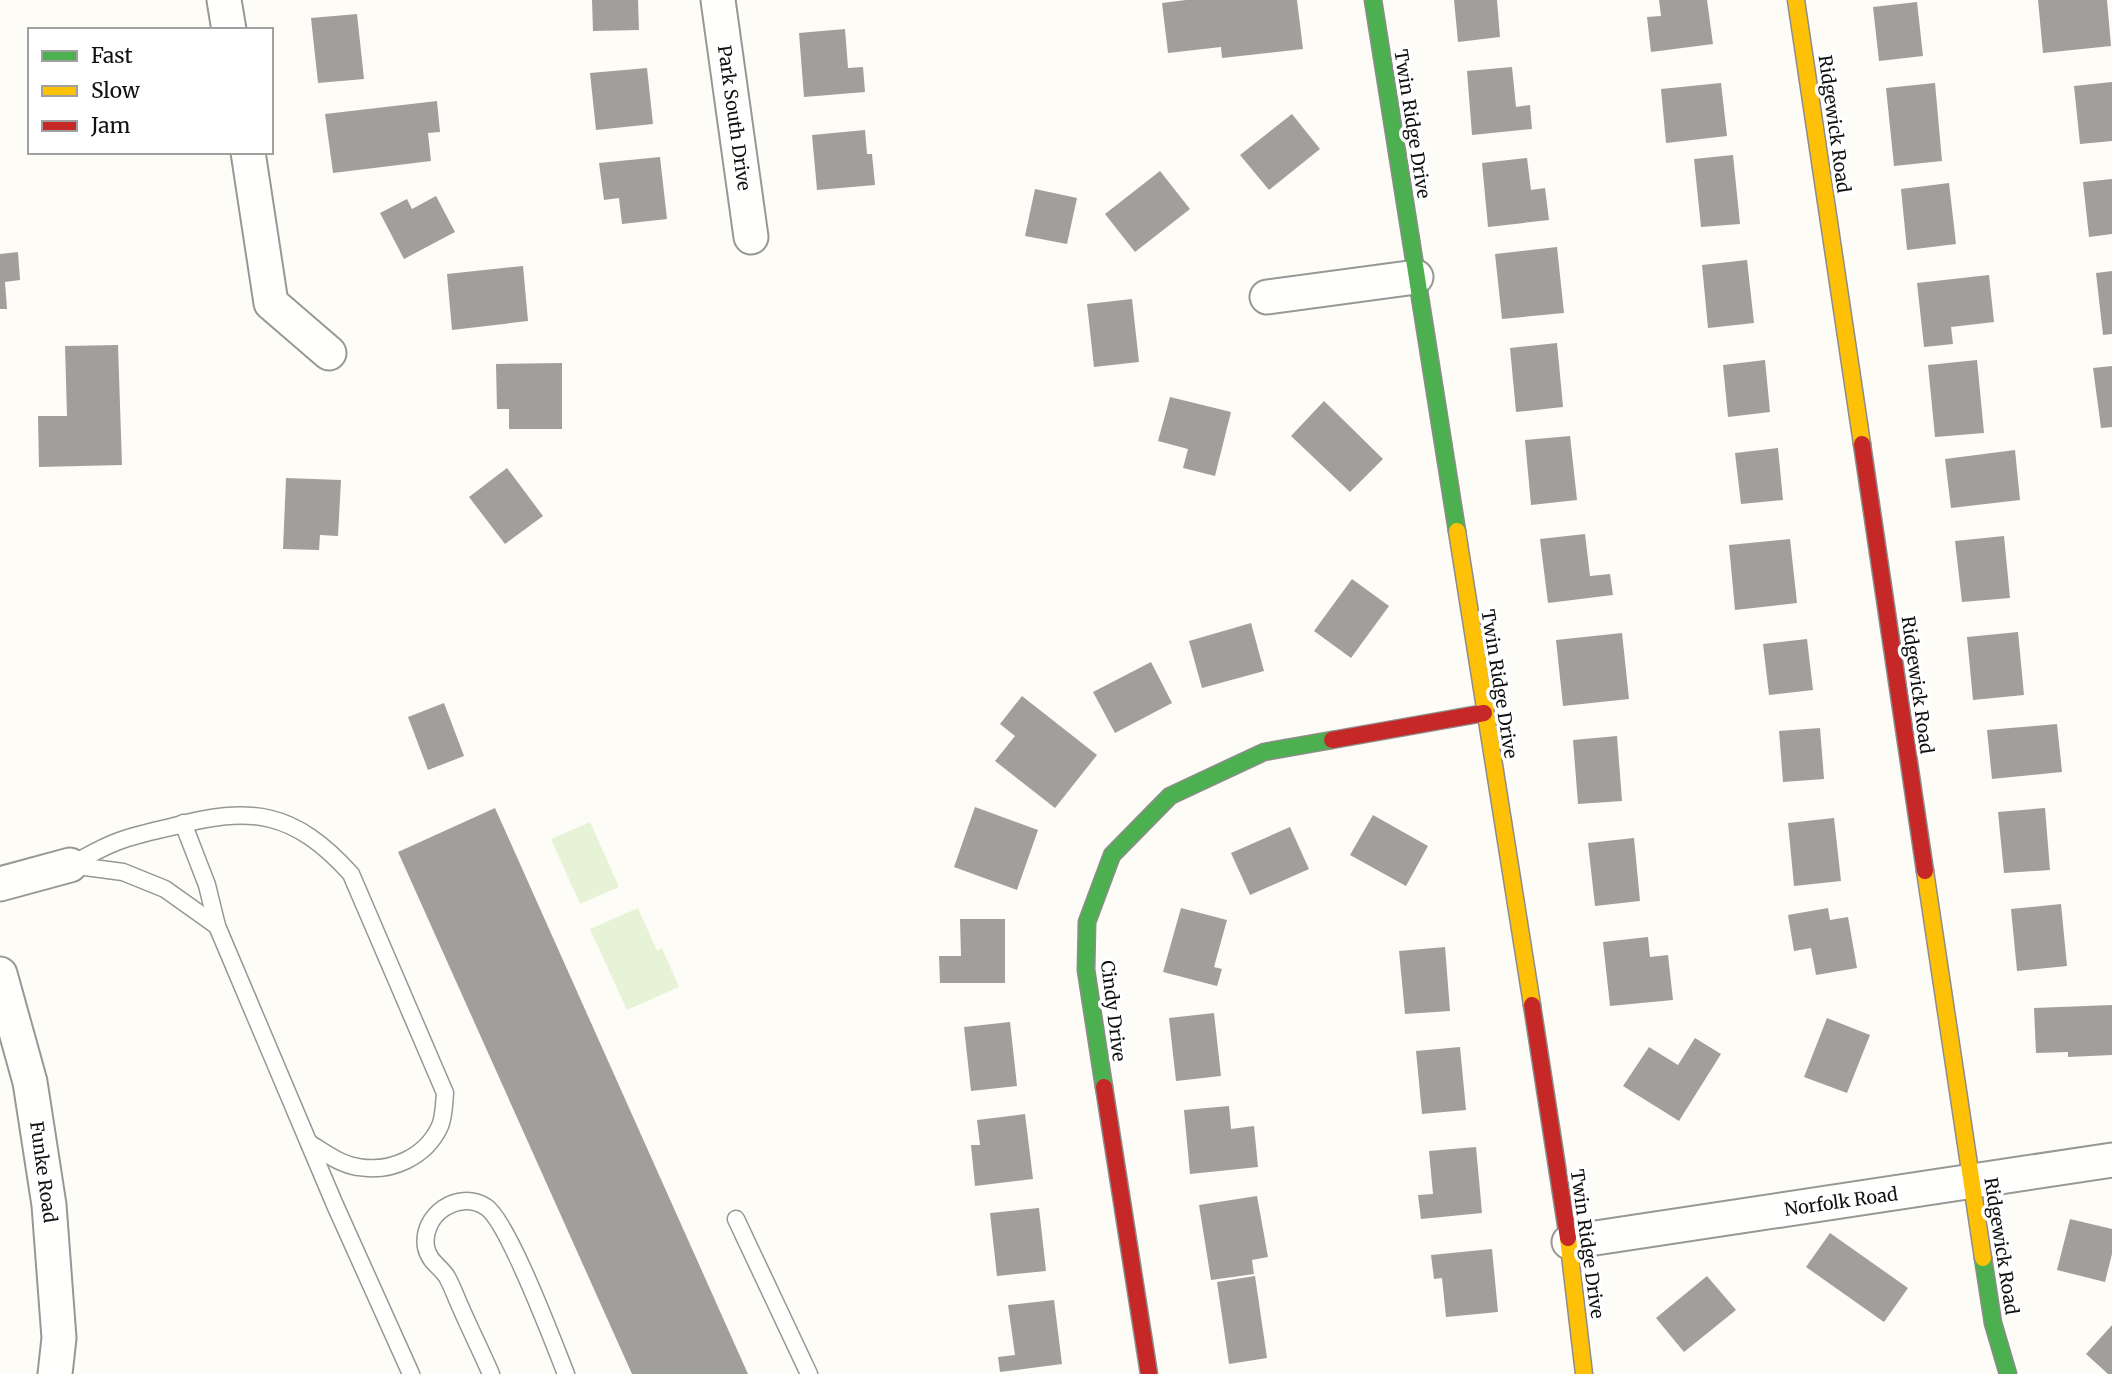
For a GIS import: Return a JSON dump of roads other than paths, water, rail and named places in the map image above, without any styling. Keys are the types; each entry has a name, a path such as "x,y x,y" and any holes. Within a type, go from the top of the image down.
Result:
{"street":[{"path":"224,0 229,28"},
{"name":"Park South Drive","path":"718,0 751,237"},
{"name":"Twin Ridge Drive","path":"1373,0 1569,1241 1584,1374"},
{"name":"Ridgewick Road","path":"1796,0 1971,1182 1993,1323 2008,1374"},
{"path":"248,154 271,303 329,353"},
{"path":"1267,297 1416,277"},
{"name":"Cindy Drive","path":"1149,1374 1086,970 1087,922 1112,855 1170,796 1264,752 1484,713"},
{"path":"0,884 70,865"},
{"name":"Funke Road","path":"0,974 30,1082 49,1205 59,1338 55,1374"},
{"name":"Norfolk Road","path":"1569,1241 2112,1160"}],"lane":[{"path":"70,865 119,841 183,823 230,814 259,816 288,824 309,835 351,874 445,1094 441,1124 431,1143 399,1164 382,1169 358,1167 338,1161 309,1143"},
{"path":"183,823 207,885 217,926 411,1374"},
{"path":"70,865 123,872 165,889 217,926"},
{"path":"491,1374 445,1274 433,1263 426,1247 427,1229 434,1216 445,1206 459,1201 481,1204 498,1218 550,1331 566,1374"},
{"path":"736,1219 809,1374"}]}
